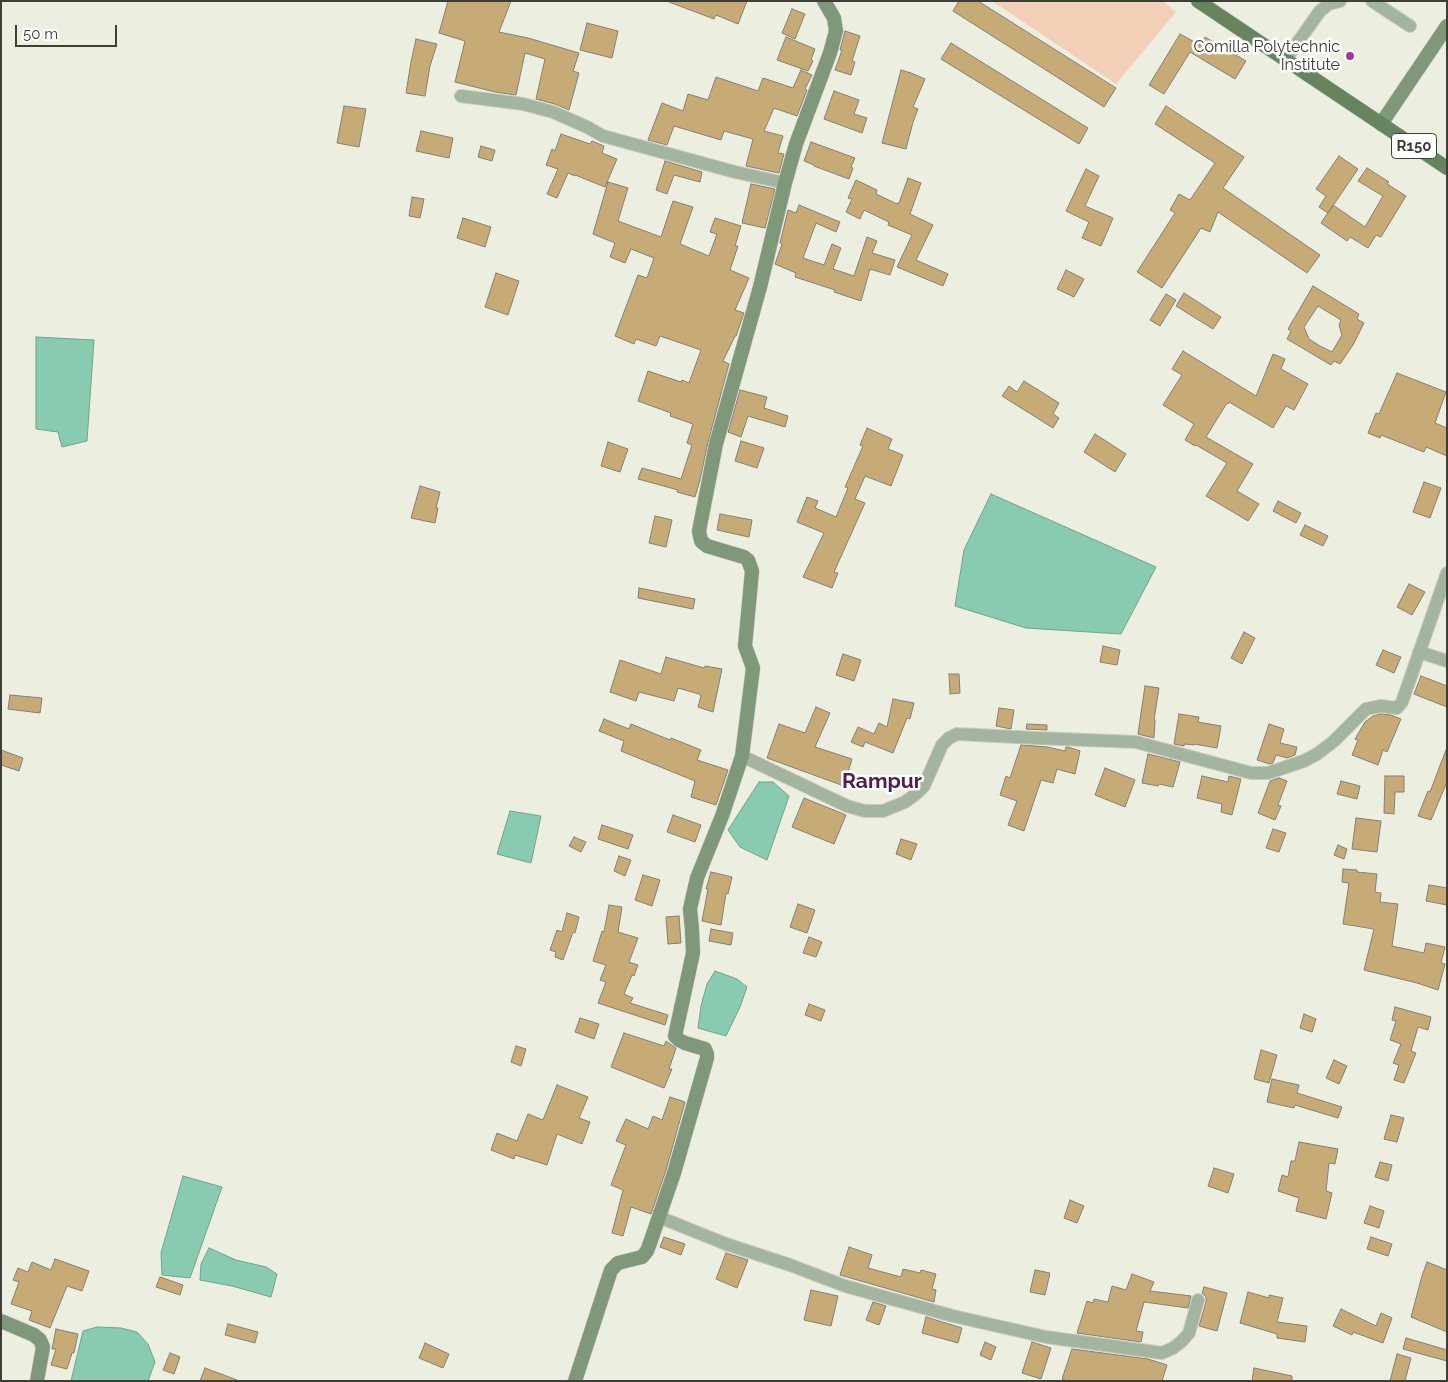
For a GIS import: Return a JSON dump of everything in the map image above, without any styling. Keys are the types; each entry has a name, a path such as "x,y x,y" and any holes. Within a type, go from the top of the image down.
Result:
{"main road":[{"path":"576,1381 611,1270 618,1263 642,1257 647,1251 674,1174 707,1058 705,1049 684,1043 675,1036 693,953 690,910 697,878 722,816 742,756 753,668 745,646 752,571 748,560 744,557 707,546 701,541 699,531 716,444 760,287 785,183 796,144 830,53 836,31 834,18 824,1"},
{"name":"R150","path":"1198,1 1447,168"},
{"path":"1381,124 1447,26"},
{"path":"1,1321 34,1335 40,1340 43,1347 38,1381"}],"street":[{"path":"1286,59 1320,6 1340,1"},
{"path":"1372,1 1410,26"},
{"path":"461,96 523,104 553,112 603,136 735,172 785,183"},
{"path":"742,756 847,806 864,812 883,811 905,802 916,794 924,786 942,745 948,738 957,734 1136,742 1251,773 1268,773 1304,761 1317,754 1334,741 1366,709 1381,706 1397,708 1402,702 1447,573"},
{"path":"1419,652 1447,661"},
{"path":"658,1217 726,1244 845,1286 953,1316 1046,1336 1162,1352 1173,1348 1189,1333 1198,1300"}],"shaded area":[{"path":"992,1 1163,1 1176,12 1116,84"},
{"path":"36,337 94,340 87,441 62,447 58,432 36,429"},
{"path":"991,494 1156,567 1121,634 1026,628 955,606 964,550"},
{"path":"759,782 773,782 789,796 767,860 740,847 728,830"},
{"path":"510,811 541,816 531,863 497,854"},
{"path":"715,971 737,979 747,987 726,1036 698,1028 707,984"},
{"path":"183,1176 222,1187 190,1278 162,1275 161,1253"},
{"path":"209,1248 236,1260 266,1267 277,1274 271,1297 232,1286 200,1280 201,1264"},
{"path":"97,1327 121,1328 137,1332 148,1344 155,1362 148,1381 71,1381 83,1331"}],"building":[{"path":"448,1 511,1 499,32 528,38 579,53 573,71 579,73 569,110 536,99 545,59 525,53 516,95 455,82 465,41 439,33"},
{"path":"670,1 747,1 738,24 716,15 714,19"},
{"path":"959,1 978,1 1116,88 1104,107 953,11"},
{"path":"792,9 805,14 795,39 782,33"},
{"path":"587,23 618,31 612,58 580,50"},
{"path":"845,31 860,36 852,61 855,62 851,75 835,70 842,50 840,50"},
{"path":"1180,34 1200,45 1205,37 1246,61 1235,79 1190,52 1164,94 1149,85"},
{"path":"786,37 815,49 811,60 813,61 808,71 777,60"},
{"path":"416,39 437,44 430,66 425,96 406,93"},
{"path":"951,43 1088,128 1079,144 941,59"},
{"path":"801,70 812,75 805,89 807,90 797,116 774,108 764,131 783,136 778,153 784,154 779,173 746,166 753,139 724,131 721,140 674,126 667,145 648,140 662,103 683,111 688,94 708,100 716,77 758,91 763,78 793,88"},
{"path":"901,70 925,79 913,107 918,109 906,149 882,143"},
{"path":"834,91 859,100 854,114 867,118 862,133 824,119"},
{"path":"344,106 366,109 359,147 337,143"},
{"path":"1166,106 1244,157 1223,188 1320,255 1307,273 1218,212 1210,232 1201,228 1162,288 1137,272 1175,213 1170,210 1179,194 1190,200 1215,163 1155,124"},
{"path":"421,131 453,138 449,158 416,151"},
{"path":"561,134 590,144 592,141 604,146 602,153 617,159 605,187 568,173 557,198 547,194 558,169 546,165 552,149 555,151"},
{"path":"811,142 855,158 849,179 804,161"},
{"path":"481,146 495,150 492,161 478,157"},
{"path":"1339,156 1358,169 1328,213 1319,207 1326,196 1316,189"},
{"path":"665,161 702,172 700,182 674,175 667,194 656,190"},
{"path":"1367,168 1406,196 1381,237 1376,235 1368,248 1350,237 1347,241 1321,223 1333,205 1365,227 1383,196 1358,181"},
{"path":"1086,169 1099,176 1085,206 1113,218 1101,246 1082,238 1089,222 1066,211"},
{"path":"908,178 921,183 910,214 933,225 916,260 948,274 943,286 897,267 912,235 888,225 889,222 864,210 860,219 846,212 852,199 848,198 856,180 877,190 876,194 897,204"},
{"path":"608,182 628,188 618,221 661,237 673,201 693,207 680,244 709,256 717,234 710,232 715,218 741,226 735,246 738,246 730,270 749,278 735,310 744,313 736,336 723,361 729,364 695,497 677,492 678,490 638,479 642,468 681,479 692,445 687,443 693,424 670,416 671,413 638,401 648,371 689,383 701,350 660,336 656,346 636,339 634,344 615,336 638,275 647,278 654,258 631,249 625,263 610,257 615,243 593,234"},
{"path":"751,184 775,189 765,228 742,223"},
{"path":"412,197 424,199 420,218 409,216"},
{"path":"799,205 840,222 836,232 816,223 803,258 824,265 832,244 841,248 833,269 854,276 867,237 877,241 872,253 895,260 890,275 870,269 861,301 795,277 796,273 775,264 782,244 780,243 788,210 796,213"},
{"path":"463,218 491,227 485,247 457,238"},
{"path":"1066,270 1084,279 1074,297 1057,289"},
{"path":"496,273 519,281 508,315 485,307"},
{"path":"1313,286 1359,314 1357,319 1364,323 1353,345 1340,364 1334,361 1331,365 1287,339 1291,331 1288,329","holes":["1318,306 1341,320 1339,325 1342,335 1332,352 1309,339 1304,327"]},
{"path":"1184,293 1221,317 1213,329 1176,306"},
{"path":"1166,294 1176,300 1160,326 1150,320"},
{"path":"1183,351 1256,396 1273,354 1285,359 1281,369 1308,384 1294,410 1286,406 1273,428 1229,402 1206,437 1253,464 1237,491 1259,504 1248,521 1206,496 1227,463 1185,440 1194,424 1163,405 1182,375 1172,369"},
{"path":"1397,373 1446,392 1435,423 1447,428 1447,456 1426,447 1424,452 1381,435 1380,438 1368,433 1376,413 1379,414"},
{"path":"1024,381 1059,403 1053,414 1059,418 1053,428 1002,396 1009,386 1017,392"},
{"path":"740,390 767,397 764,408 788,416 785,427 748,416 741,437 728,432"},
{"path":"867,428 892,439 888,449 903,455 891,486 865,476 855,499 865,503 834,572 838,573 832,588 803,577 824,533 797,522 807,497 818,501 815,508 836,517 848,488 845,487 863,446 860,445"},
{"path":"1095,434 1126,454 1115,472 1084,452"},
{"path":"741,441 764,448 757,468 735,461"},
{"path":"608,442 628,449 620,472 601,466"},
{"path":"1424,482 1441,488 1430,518 1413,512"},
{"path":"420,486 440,492 435,523 411,518"},
{"path":"1278,501 1301,513 1296,523 1273,511"},
{"path":"720,514 752,520 749,537 717,530"},
{"path":"655,516 672,520 666,547 649,543"},
{"path":"1305,525 1328,536 1323,546 1300,535"},
{"path":"1409,584 1425,592 1412,615 1397,607"},
{"path":"639,588 695,599 693,609 638,598"},
{"path":"1244,632 1255,638 1242,664 1231,658"},
{"path":"1103,646 1120,650 1117,665 1100,662"},
{"path":"1383,650 1401,657 1394,673 1376,665"},
{"path":"843,654 861,660 854,681 836,675"},
{"path":"666,657 704,668 705,666 722,669 713,712 698,707 701,696 699,694 678,688 674,701 639,692 636,701 610,692 620,660 661,674"},
{"path":"949,674 959,674 960,693 950,694"},
{"path":"1421,676 1447,686 1447,707 1414,694"},
{"path":"1145,686 1159,688 1154,720 1154,738 1138,734"},
{"path":"10,695 42,698 40,713 8,709"},
{"path":"893,699 914,703 910,719 907,718 893,753 865,742 863,747 851,742 858,727 874,734 879,723 887,727"},
{"path":"816,707 830,713 815,747 852,759 844,786 767,758 779,724 805,733"},
{"path":"999,708 1014,710 1011,729 996,726"},
{"path":"1179,714 1199,717 1198,722 1221,726 1217,748 1194,744 1184,744 1184,746 1174,744"},
{"path":"1381,714 1401,719 1387,752 1383,750 1378,765 1352,755 1358,740 1355,739 1365,722 1373,716"},
{"path":"604,719 629,729 631,724 701,750 697,760 728,770 716,805 691,797 695,781 621,751 624,741 599,731"},
{"path":"1027,724 1047,725 1047,730 1026,729"},
{"path":"1269,724 1284,729 1280,743 1297,747 1295,755 1287,758 1276,755 1273,763 1270,764 1257,760"},
{"path":"1021,745 1047,747 1065,751 1066,747 1068,747 1080,751 1075,774 1057,769 1053,783 1041,780 1024,831 1008,825 1017,801 1000,795 1006,776 1010,778"},
{"path":"1,750 23,758 19,771 1,765"},
{"path":"1446,750 1447,782 1431,820 1418,816 1428,791 1430,792"},
{"path":"1148,754 1180,762 1173,787 1142,783"},
{"path":"1105,768 1135,780 1125,807 1095,795"},
{"path":"1202,776 1228,782 1229,776 1241,779 1232,815 1221,812 1222,804 1197,798"},
{"path":"1385,776 1404,776 1404,792 1395,792 1394,814 1384,813"},
{"path":"1279,778 1287,781 1278,805 1281,806 1275,820 1258,813 1270,781"},
{"path":"1341,781 1360,786 1357,799 1337,794"},
{"path":"804,798 846,815 834,844 792,827"},
{"path":"673,815 701,825 695,842 667,832"},
{"path":"1356,818 1381,821 1377,852 1352,849"},
{"path":"602,825 633,835 628,849 598,839"},
{"path":"1273,829 1286,833 1279,852 1266,848"},
{"path":"574,837 586,842 581,852 569,846"},
{"path":"901,839 917,844 911,860 896,854"},
{"path":"1338,845 1347,849 1344,859 1334,855"},
{"path":"619,856 631,860 625,876 614,871"},
{"path":"1343,869 1377,874 1375,892 1381,893 1380,902 1398,904 1392,946 1424,953 1426,943 1445,947 1441,963 1445,964 1438,990 1364,970 1374,929 1343,924 1349,883 1342,882"},
{"path":"711,872 732,877 728,894 726,893 721,925 702,921 708,889 706,889"},
{"path":"643,875 660,880 652,906 635,900"},
{"path":"1429,885 1447,888 1447,905 1426,901"},
{"path":"798,904 815,910 807,933 790,927"},
{"path":"609,905 622,907 618,932 638,938 629,962 638,965 624,994 633,998 630,1003 668,1015 665,1025 598,1003 606,982 600,980 606,965 593,961 602,931 604,932"},
{"path":"567,913 579,917 575,933 573,932 563,960 555,957 556,952 550,950 557,930 562,932"},
{"path":"679,916 681,943 668,944 666,917"},
{"path":"711,929 733,933 731,945 709,941"},
{"path":"809,937 822,942 816,957 803,953"},
{"path":"809,1004 825,1010 821,1021 805,1015"},
{"path":"1395,1007 1431,1017 1428,1030 1418,1027 1411,1051 1416,1053 1404,1083 1394,1080 1399,1065 1393,1063 1401,1044 1390,1040 1396,1021 1392,1020"},
{"path":"1304,1014 1316,1019 1312,1032 1300,1028"},
{"path":"580,1018 599,1024 594,1039 575,1032"},
{"path":"624,1033 664,1046 666,1041 676,1048 669,1069 672,1069 664,1088 611,1067"},
{"path":"516,1046 526,1049 521,1066 511,1062"},
{"path":"1261,1050 1277,1055 1269,1083 1254,1079"},
{"path":"1334,1060 1347,1066 1339,1084 1326,1078"},
{"path":"1272,1079 1299,1085 1297,1093 1342,1107 1338,1118 1295,1105 1294,1108 1267,1102"},
{"path":"557,1085 588,1097 579,1118 590,1122 582,1144 557,1134 547,1165 515,1155 514,1159 491,1150 497,1133 517,1141 528,1114 543,1120"},
{"path":"670,1097 685,1102 666,1170 651,1214 631,1207 623,1236 612,1233 623,1190 611,1185 626,1145 616,1141 626,1119 648,1129 653,1116 662,1120"},
{"path":"1391,1115 1404,1118 1397,1142 1384,1139"},
{"path":"1299,1142 1338,1149 1335,1164 1329,1163 1326,1191 1332,1193 1326,1219 1296,1211 1299,1198 1278,1191 1282,1175 1288,1177 1291,1161 1295,1161"},
{"path":"1380,1162 1392,1165 1388,1181 1375,1177"},
{"path":"1214,1168 1234,1174 1228,1193 1208,1186"},
{"path":"1070,1200 1084,1206 1077,1223 1064,1218"},
{"path":"1370,1206 1384,1211 1379,1228 1364,1223"},
{"path":"664,1237 685,1244 681,1255 660,1247"},
{"path":"1371,1237 1392,1244 1388,1256 1367,1249"},
{"path":"849,1247 872,1255 868,1268 901,1277 903,1269 920,1273 921,1270 936,1274 932,1289 936,1290 934,1302 840,1275"},
{"path":"726,1253 748,1260 737,1288 716,1279"},
{"path":"55,1259 89,1271 82,1291 67,1286 50,1328 29,1320 32,1311 11,1304 19,1282 13,1280 18,1268 28,1272 32,1262 51,1270"},
{"path":"1427,1262 1447,1270 1447,1332 1411,1317"},
{"path":"1035,1270 1050,1273 1045,1295 1030,1292"},
{"path":"1132,1274 1154,1282 1150,1291 1191,1296 1188,1308 1144,1302 1136,1331 1143,1332 1141,1342 1077,1333 1087,1301 1093,1303 1094,1299 1108,1302 1112,1286 1126,1290"},
{"path":"160,1277 183,1285 180,1295 156,1287"},
{"path":"1204,1287 1227,1293 1217,1331 1199,1326 1206,1302 1206,1297 1202,1293"},
{"path":"811,1290 838,1296 831,1326 804,1320"},
{"path":"1248,1292 1269,1298 1269,1295 1283,1298 1277,1322 1307,1326 1305,1342 1277,1338 1277,1334 1240,1323"},
{"path":"873,1302 886,1306 879,1325 866,1320"},
{"path":"1341,1309 1376,1326 1381,1313 1392,1318 1383,1343 1353,1332 1352,1335 1333,1326"},
{"path":"926,1317 962,1328 958,1343 922,1333"},
{"path":"228,1324 258,1332 255,1343 225,1335"},
{"path":"56,1329 78,1334 74,1353 72,1353 67,1369 51,1365 56,1349 52,1349"},
{"path":"1406,1338 1447,1350 1447,1361 1403,1349"},
{"path":"985,1342 996,1347 991,1360 980,1355"},
{"path":"1032,1342 1051,1348 1041,1379 1022,1373"},
{"path":"425,1343 449,1354 443,1368 419,1358"},
{"path":"1072,1349 1148,1359 1167,1365 1162,1381 1068,1381 1062,1379"},
{"path":"170,1353 180,1357 174,1374 163,1370"},
{"path":"1397,1354 1411,1358 1405,1381 1390,1381"},
{"path":"205,1368 237,1380 200,1381"},
{"path":"1254,1368 1292,1376 1292,1381 1252,1381"}],"place":[{"name":"Comilla Polytechnic Institute","path":"1350,56"}],"district":[{"name":"Rampur","path":"882,782"}]}
